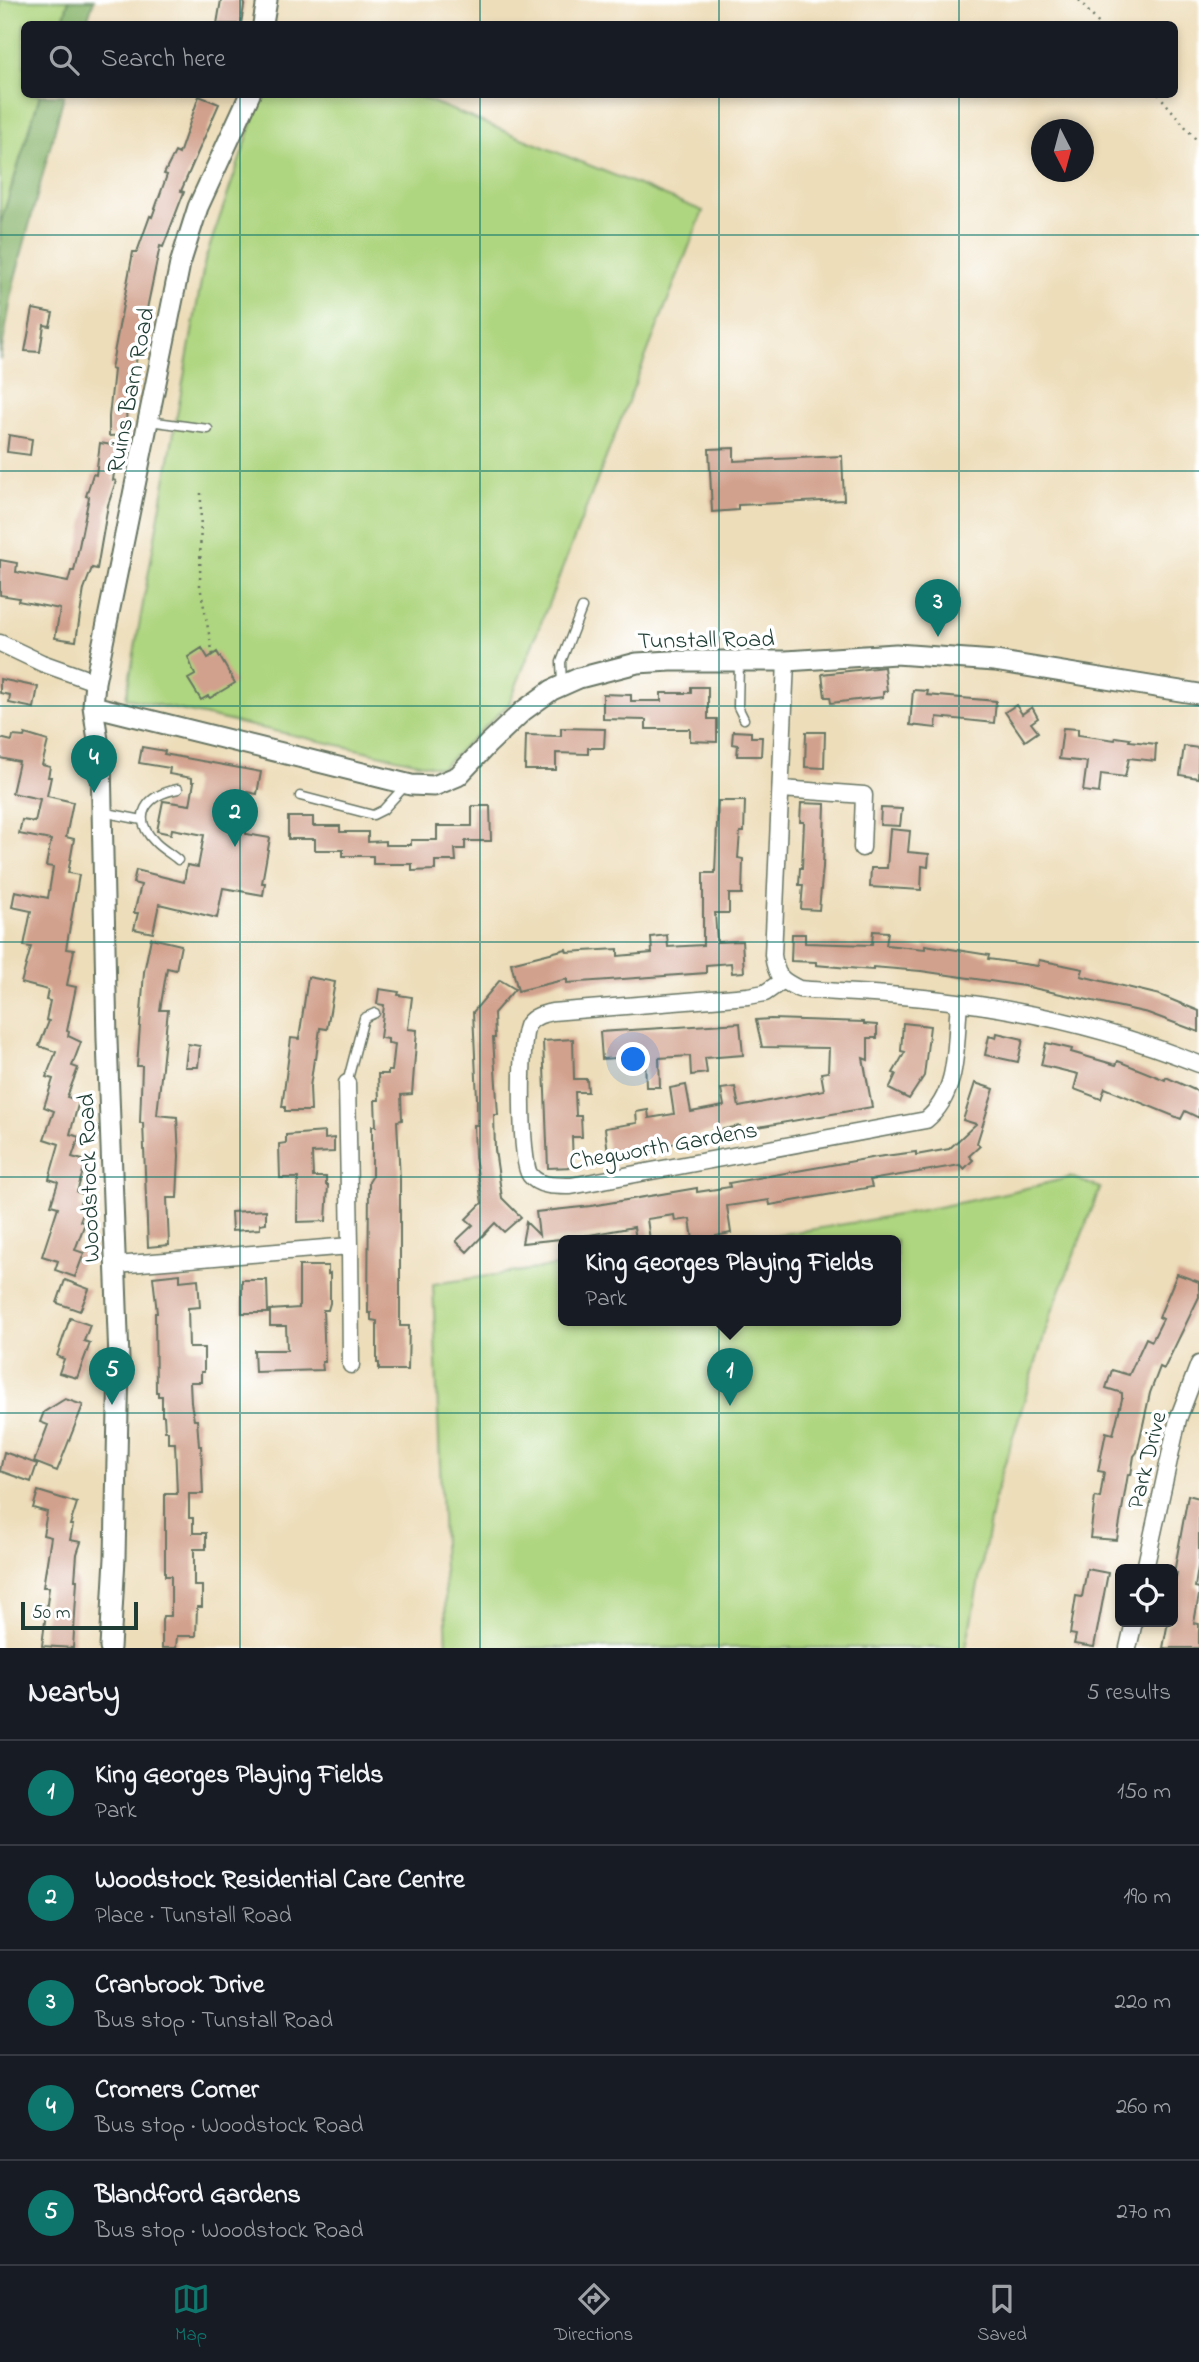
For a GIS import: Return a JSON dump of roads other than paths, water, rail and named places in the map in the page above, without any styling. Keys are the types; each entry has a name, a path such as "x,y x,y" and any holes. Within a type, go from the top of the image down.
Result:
{"street":[{"path":"264,21 267,0"},
{"name":"Ruins Barn Road","path":"93,706 95,682 183,253 198,207 248,98"},
{"path":"0,643 43,663 95,682"},
{"name":"Tunstall Road","path":"93,706 407,784 434,786 458,776 523,711 562,685 603,670 637,663 786,661 896,654 943,656 1068,671 1199,694"},
{"path":"786,661 773,956 775,968 782,981 799,989 959,1003 1049,1018 1112,1034 1199,1064"},
{"name":"Woodstock Road","path":"93,706 101,761 119,1411 110,1648"},
{"path":"782,789 864,795 862,848"},
{"name":"Chegworth Gardens","path":"782,981 765,993 748,996 538,1015 529,1023 523,1036 522,1052 524,1150 526,1169 531,1177 552,1186 571,1186 926,1120 938,1111 946,1098 951,1081 959,1003"},
{"path":"347,1083 351,1365"},
{"path":"116,1265 350,1245"},
{"name":"Park Drive","path":"1145,1564 1175,1431 1199,1364"},
{"path":"1128,1648 1133,1627"}],"lane":[{"path":"149,421 208,429"},
{"path":"562,685 561,662 582,608"},
{"path":"739,662 738,707 744,719"},
{"path":"300,796 373,815 383,810 407,784"},
{"path":"178,789 153,797 146,806 142,820 158,845 178,860"},
{"path":"102,813 142,820"},
{"path":"347,1083 364,1018 375,1013"}],"place":[{"name":"Cranbrook Drive","path":"938,637"},
{"name":"Cromers Corner","path":"94,793"},
{"name":"Woodstock Residential Care Centre","path":"235,847"},
{"name":"Blandford Gardens","path":"112,1405"},
{"name":"King Georges Playing Fields","path":"730,1406"}]}
